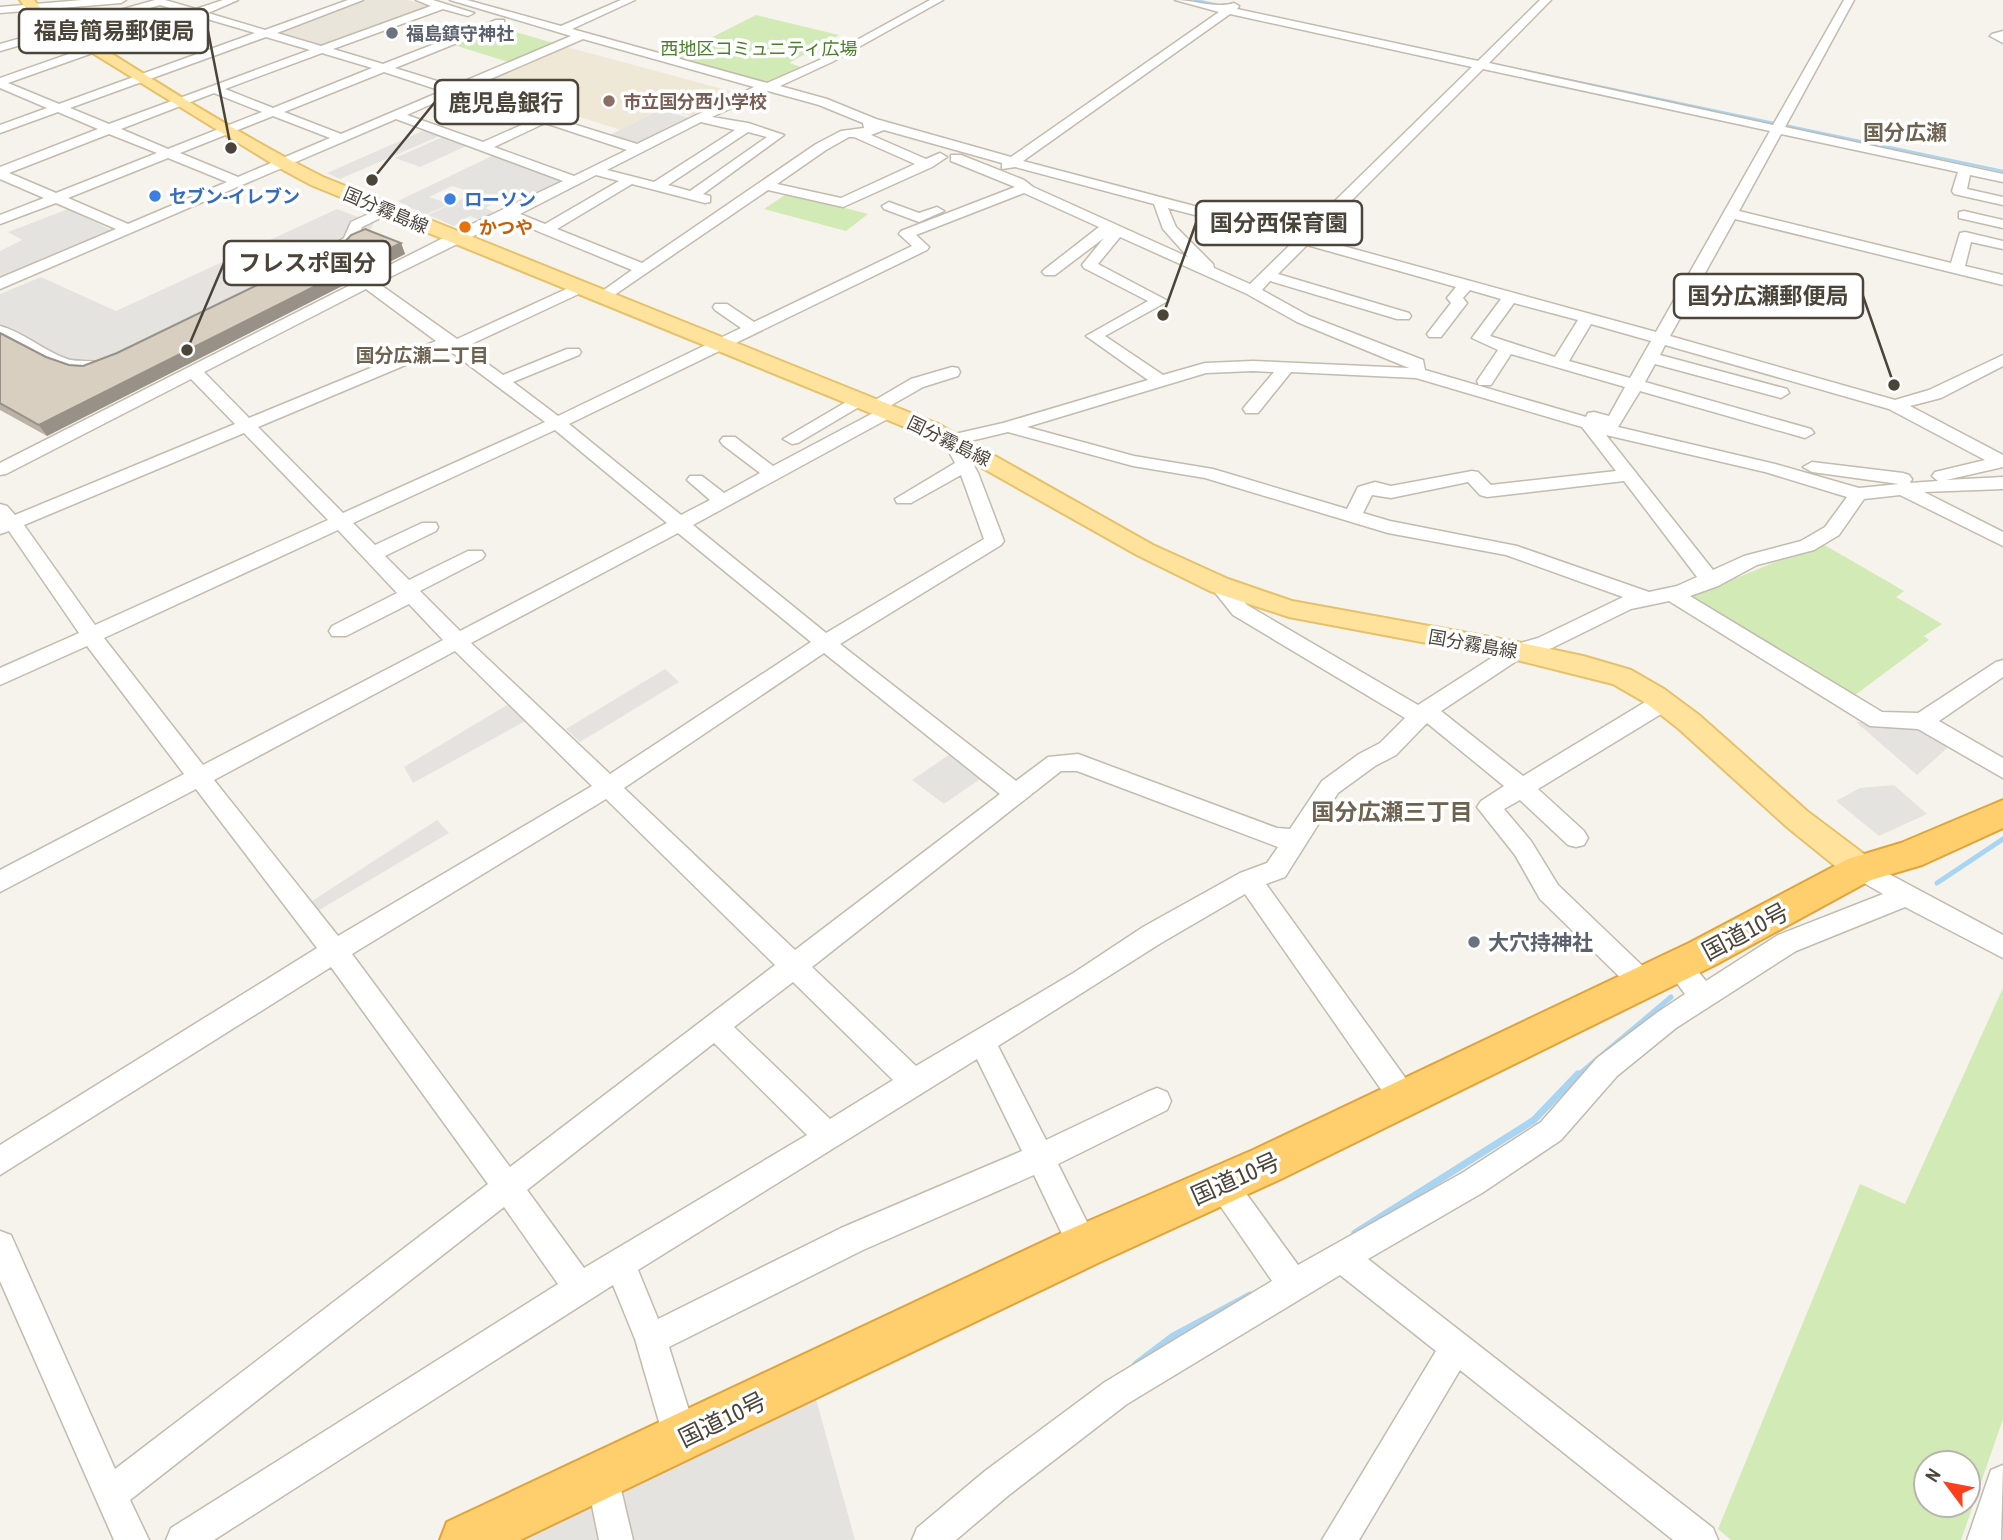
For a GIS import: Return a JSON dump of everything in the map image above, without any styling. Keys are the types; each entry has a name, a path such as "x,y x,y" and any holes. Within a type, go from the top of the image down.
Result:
{"highway":[{"name":"国道10号","path":"465,1540 1084,1246 1404,1099 1674,982 1861,869 1910,855 2003,813"}],"main road":[{"name":"国分霧島線","path":"28,3 63,29 282,163 386,210 952,440 1145,550 1219,585 1289,609 1328,618 1517,651 1622,677 1663,702 1689,722 1797,819 1861,869"}],"street":[{"path":"0,83 233,0"},
{"path":"0,129 358,0"},
{"path":"421,0 499,22 567,35 583,35 819,106 926,150 994,174 1252,291 1303,319 1417,368 1640,439 1769,468 1858,494 2003,483"},
{"path":"456,0 567,35 762,89"},
{"path":"0,285 451,92 567,35 630,0"},
{"path":"0,470 454,238 509,214 699,118 828,60 938,0"},
{"path":"1180,0 1234,6 1780,124 2003,165"},
{"path":"1218,0 1234,6"},
{"path":"1252,291 1546,0"},
{"path":"1614,423 1849,0"},
{"path":"0,10 28,3 117,1"},
{"path":"63,29 90,2"},
{"path":"0,48 160,2 384,68 451,92 638,149"},
{"path":"0,173 183,100 442,6"},
{"path":"994,174 1234,6"},
{"path":"0,220 499,22"},
{"path":"2003,34 1996,36 2003,40"},
{"path":"0,83 238,182"},
{"path":"214,89 340,138"},
{"path":"396,115 576,181"},
{"path":"692,196 778,135 699,118"},
{"path":"482,146 542,120"},
{"path":"1780,124 2003,178"},
{"path":"657,187 748,127"},
{"path":"449,341 456,345 591,293 643,269 821,147 846,134 868,127 1018,186"},
{"path":"765,185 843,203 926,150 1016,161 1895,405 2003,461"},
{"path":"1965,170 1959,191 2003,201"},
{"path":"596,171 734,206"},
{"path":"0,173 128,229"},
{"path":"548,228 630,180"},
{"path":"889,206 919,218 1018,186"},
{"path":"0,677 557,423 922,247 905,234 1018,186"},
{"path":"1161,201 1160,210 1166,225 1208,267 1227,281"},
{"path":"317,260 342,248 350,240 356,225 386,210"},
{"path":"509,214 643,269"},
{"path":"1732,214 2003,280"},
{"path":"1964,215 2003,224"},
{"path":"1050,272 1114,229"},
{"path":"1114,229 1088,265 1160,301 1094,336 1161,382"},
{"path":"1957,269 1965,236 2003,245"},
{"path":"1269,276 1403,316"},
{"path":"368,282 557,423 825,643 1016,794"},
{"path":"1435,334 1459,303 1455,298 1466,285"},
{"path":"1510,297 1480,338 1805,433"},
{"path":"720,307 752,328"},
{"path":"1559,363 1587,318"},
{"path":"0,331 69,366 84,370 116,359"},
{"path":"449,341 4,520 370,997 580,1288"},
{"path":"1485,382 1507,348"},
{"path":"502,381 573,352"},
{"path":"1650,356 1781,393"},
{"path":"1895,405 1935,394 2003,360"},
{"path":"1251,409 1287,367"},
{"path":"0,1161 333,952 610,786 825,643 993,541 965,465 952,440 1009,427 1205,368 1417,368 1485,382 1614,423 1802,465 1885,478 1917,480 1951,475 2003,461"},
{"path":"193,371 408,593 914,1082"},
{"path":"792,439 873,406 917,383 952,372"},
{"path":"0,882 723,501 772,474 873,406"},
{"path":"1588,423 1711,581"},
{"path":"1009,427 1133,461 1207,472 1388,527 1510,550 1649,599"},
{"path":"729,441 772,474"},
{"path":"904,499 965,465"},
{"path":"1352,516 1365,491 1375,488 1391,492 1472,475 1487,491 1629,475"},
{"path":"696,480 723,501"},
{"path":"1903,489 2003,540"},
{"path":"183,1540 580,1288 829,1137 856,1117 1084,980 1153,935 1249,880 1276,870 1293,839 1330,787 1367,760 1388,750 1422,713 1517,651 1545,643 1626,603 1672,594 1711,581 1751,561 1820,539 1832,531 1858,494"},
{"path":"370,555 429,527"},
{"path":"339,631 475,555"},
{"path":"1219,585 1240,610 1422,713 1522,788 1576,838"},
{"path":"1672,594 1878,720 1922,721 2003,769"},
{"path":"1922,721 2003,667"},
{"path":"1663,702 1489,807 1523,848 1549,892 1674,982"},
{"path":"109,1495 505,1186 796,967 1056,763 1078,762 1275,837 1293,839"},
{"path":"1861,869 1906,897 2003,947"},
{"path":"1249,880 1404,1099"},
{"path":"1674,982 1787,943 1906,897"},
{"path":"929,1540 997,1483 1116,1393 1293,1285 1472,1182 1551,1130 1607,1067 1667,1020 1674,982"},
{"path":"716,1027 829,1137"},
{"path":"982,1041 1084,1246"},
{"path":"651,1339 852,1238 1042,1157 1157,1101"},
{"path":"1222,1184 1293,1285"},
{"path":"0,1246 109,1495 132,1540"},
{"path":"1342,1257 1701,1540"},
{"path":"620,1265 651,1339 681,1439"},
{"path":"1339,1540 1457,1346"},
{"path":"603,1476 617,1540"},
{"path":"1984,1540 2003,1482"}],"shaded area":[{"path":"364,0 408,0 431,7 320,49 273,33"},
{"path":"567,47 741,94 694,118 663,107 621,130 548,107 531,115 463,91"},
{"path":"661,109 689,118 636,145 608,136"},
{"path":"427,129 442,135 340,179 327,173"},
{"path":"447,135 471,144 420,167 395,158"},
{"path":"496,154 568,180 531,199 512,193 485,208 500,215 485,222 470,216 454,226 428,215 475,193 452,186 429,197 450,204 425,215 398,201"},
{"path":"68,209 113,231 0,276 0,251 22,240 8,232"},
{"path":"337,209 374,223 364,241 92,376 0,340 0,294 41,277 116,311"},
{"path":"665,669 679,682 580,742 566,729"},
{"path":"512,702 529,719 413,783 404,767"},
{"path":"1856,722 1922,724 1953,743 1917,775"},
{"path":"956,750 986,775 944,804 912,780"},
{"path":"1894,785 1927,814 1879,836 1836,801 1860,788"},
{"path":"437,820 449,833 316,912 309,903"},
{"path":"816,1399 855,1540 514,1540"}],"green space":[{"name":"西地区コミュニティ広場","path":"756,15 839,35 789,63 801,67 765,83 673,57"},
{"path":"499,27 560,45 515,64 454,45"},
{"path":"788,193 868,214 846,231 764,209"},
{"path":"1821,543 1904,591 1896,597 1942,624 1924,636 1929,640 1851,698 1686,599"},
{"path":"2003,988 2003,1419 1982,1480 1982,1449 1912,1449 1912,1519 1968,1519 1961,1540 1731,1540 1718,1529 1860,1184 1905,1204"}],"building":[{"path":"365,229 401,243 39,425 0,403 0,333 46,357 69,365 83,366 117,353 344,243 351,235"}],"waterway":[{"path":"92,5 110,0"},
{"path":"1195,0 1223,6"},
{"path":"1369,38 2003,171"},
{"path":"1937,883 2003,839"},
{"path":"1577,1076 1671,997"},
{"path":"1355,1233 1534,1120 1578,1074"},
{"path":"1136,1364 1173,1336 1250,1295"}],"place":[{"name":"福島鎮守神社","path":"392,33"},
{"name":"市立国分西小学校","path":"609,101"},
{"name":"福島簡易郵便局","path":"231,148"},
{"name":"鹿児島銀行","path":"372,180"},
{"name":"セブン-イレブン","path":"155,196"},
{"name":"ローソン","path":"450,199"},
{"name":"かつや","path":"465,227"},
{"name":"国分西保育園","path":"1163,315"},
{"name":"フレスポ国分","path":"187,350"},
{"name":"国分広瀬郵便局","path":"1894,385"},
{"name":"大穴持神社","path":"1474,942"}],"district":[{"name":"国分広瀬","path":"1905,132"},
{"name":"国分広瀬二丁目","path":"422,355"},
{"name":"国分広瀬三丁目","path":"1392,811"}]}
